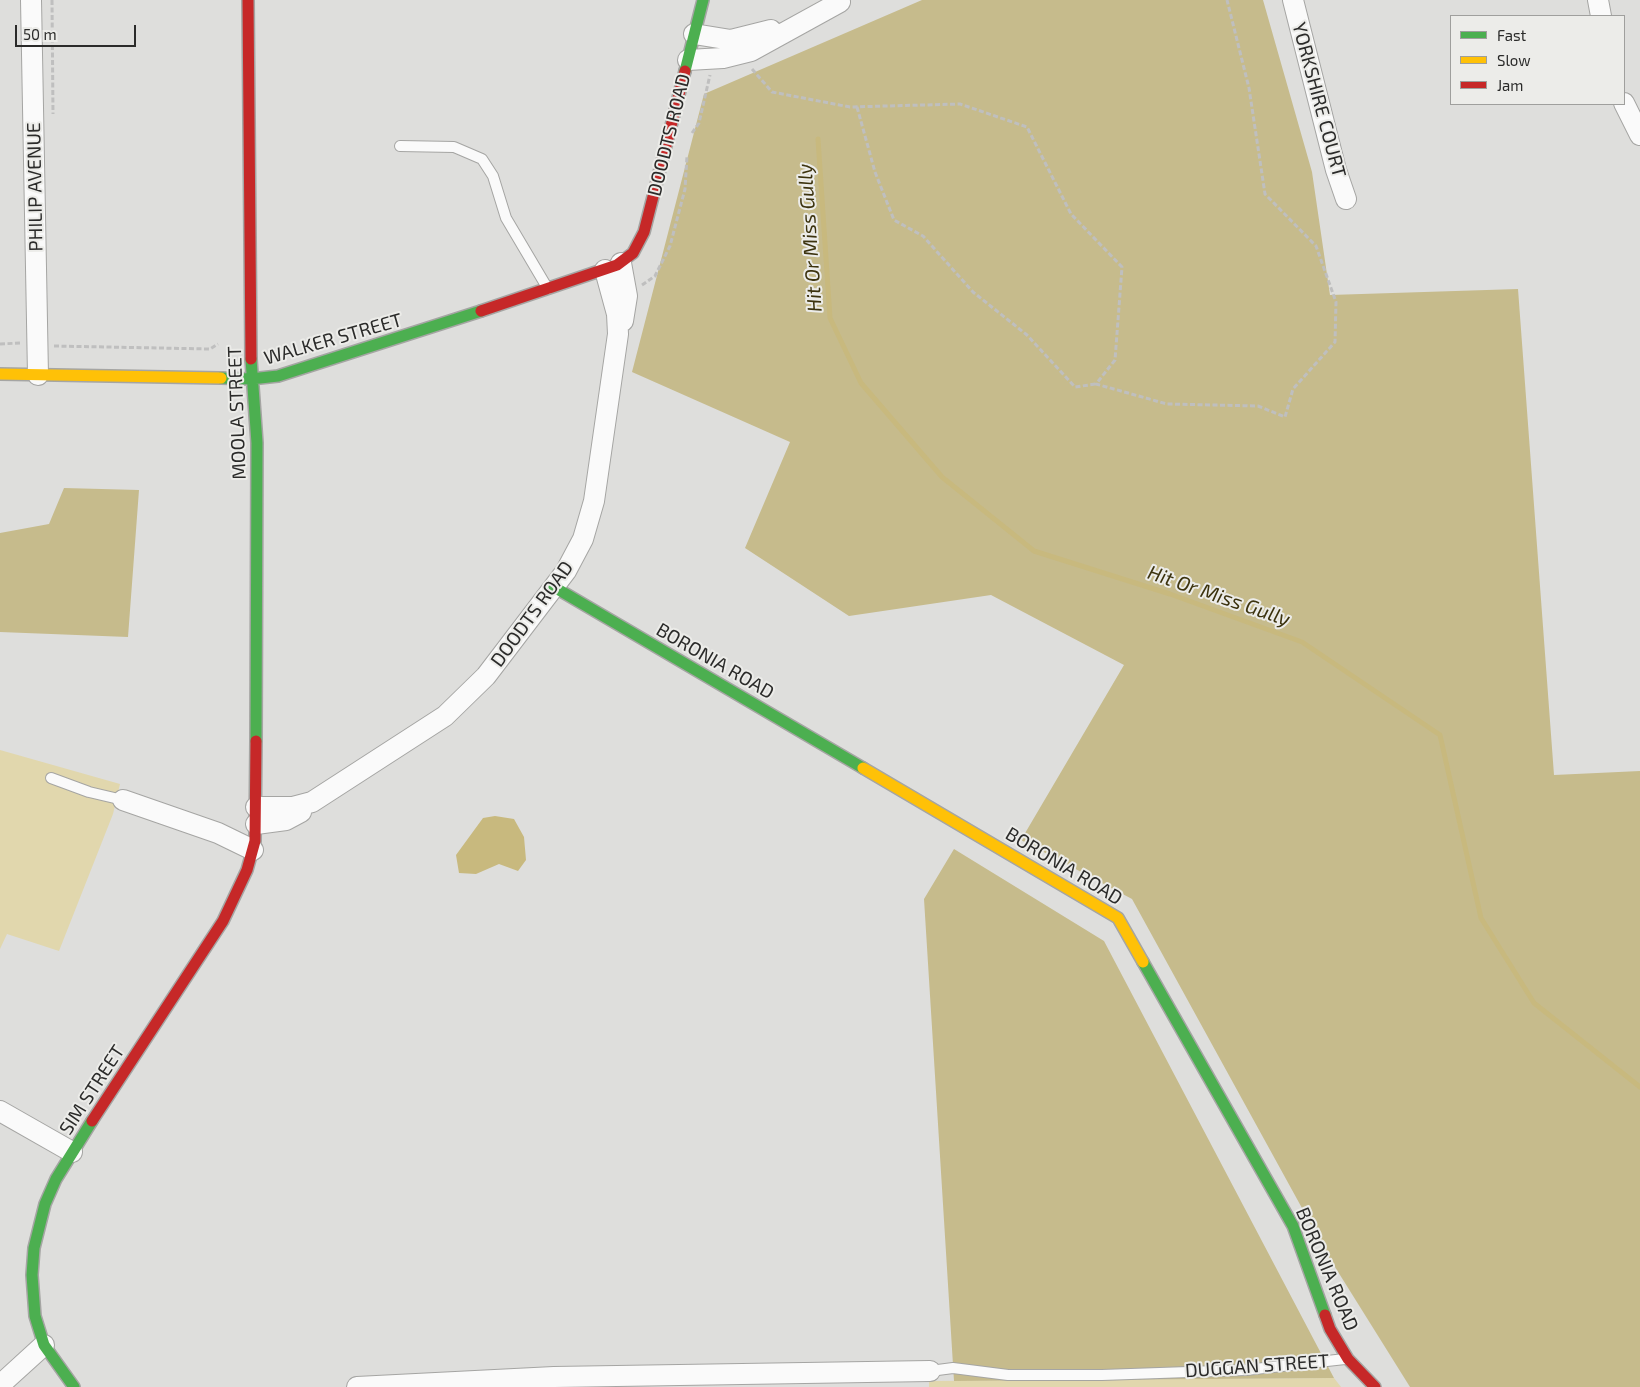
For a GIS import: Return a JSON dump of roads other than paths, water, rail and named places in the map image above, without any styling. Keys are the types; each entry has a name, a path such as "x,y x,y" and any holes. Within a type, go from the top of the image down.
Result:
{"street":[{"name":"PHILIP AVENUE","path":"31,0 38,375"},
{"name":"MOOLA STREET","path":"248,0 251,379 256,406 257,443 256,816"},
{"name":"DOODTS ROAD","path":"256,816 291,818 456,708 486,676 554,587 576,553 590,518 600,467 616,344 627,305 613,266 638,247 644,232 703,0"},
{"name":"YORKSHIRE COURT","path":"1293,0 1336,170 1346,199"},
{"path":"1598,0 1601,15"},
{"path":"694,34 726,40 745,38 842,1"},
{"path":"688,60 723,58 742,54 764,45 842,1"},
{"path":"1625,105 1640,135"},
{"name":"WALKER STREET","path":"0,374 251,379 286,375 548,290 613,266"},
{"name":"BORONIA ROAD","path":"554,587 1118,918 1293,1226 1304,1252 1325,1318 1348,1359 1375,1387"},
{"path":"123,800 218,833 253,850"},
{"name":"SIM STREET","path":"74,1387 44,1345 36,1316 33,1296 34,1248 46,1204 56,1179 72,1152 223,921 243,880 253,850 256,816"},
{"path":"0,1111 72,1152"},
{"path":"0,1385 44,1345"},
{"name":"DUGGAN STREET","path":"357,1387 930,1371"}],"lane":[{"path":"400,146 458,148 485,162 493,176 506,218 548,290"},
{"path":"51,778 94,793 123,800"},
{"name":"DUGGAN STREET","path":"930,1371 953,1368 1008,1375 1102,1375 1246,1370 1348,1359"}],"waterway":[{"name":"Hit Or Miss Gully","path":"818,139 830,318 861,383 942,477 1034,551 1170,594 1302,642 1440,735 1481,918 1534,1003 1640,1087"}]}
